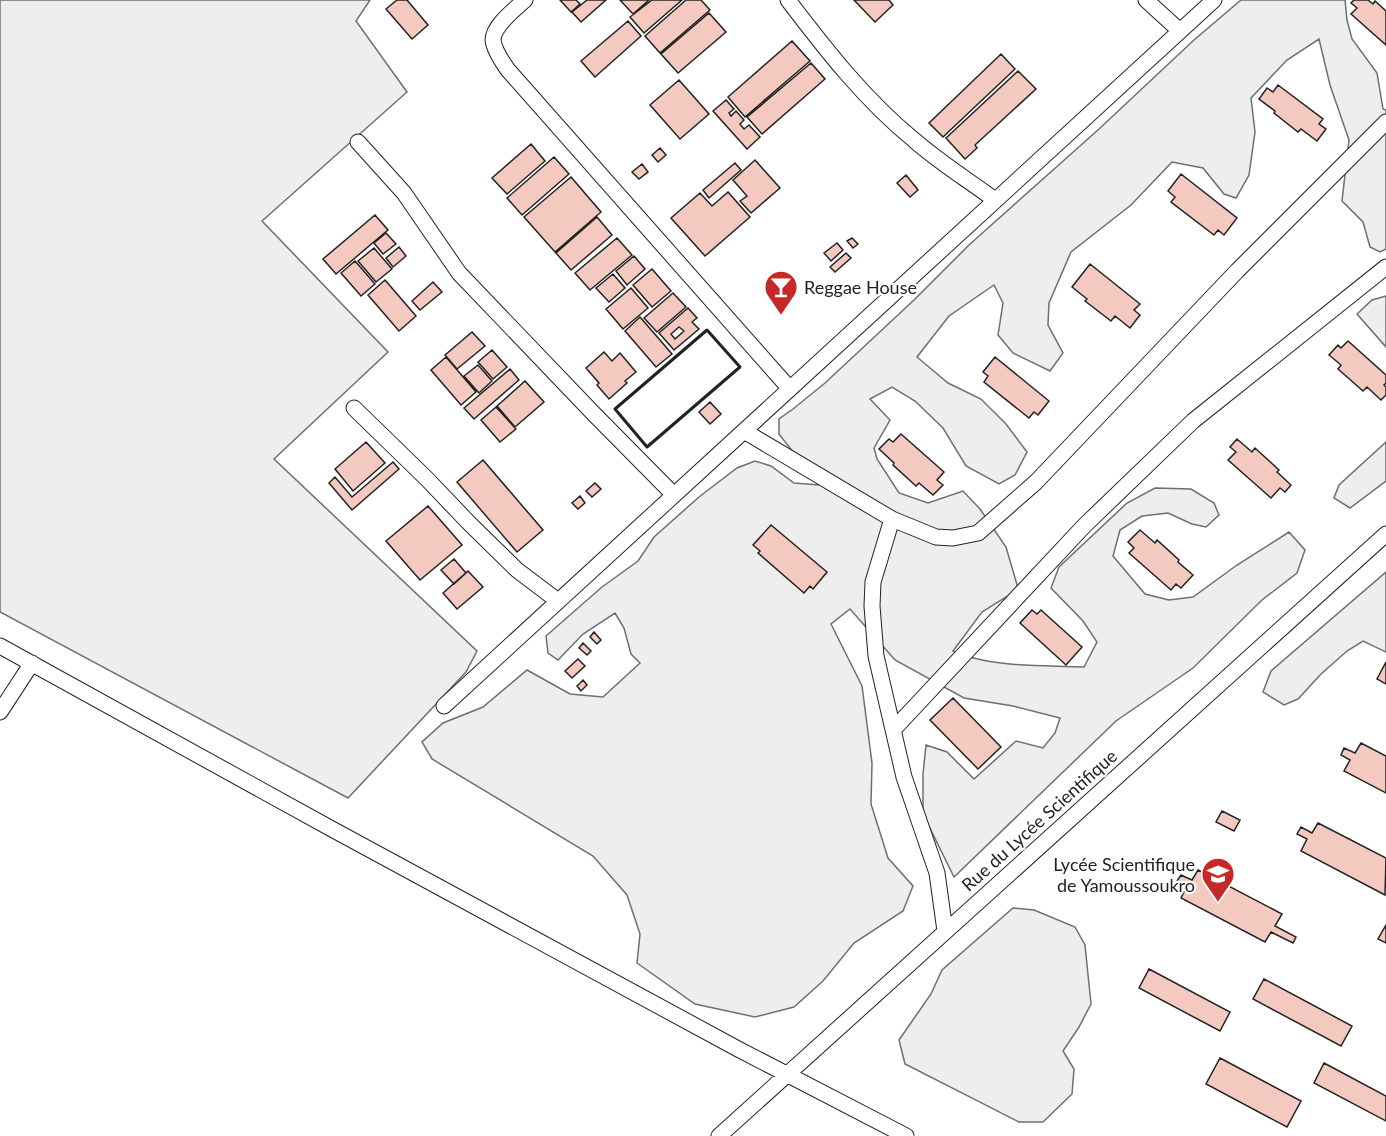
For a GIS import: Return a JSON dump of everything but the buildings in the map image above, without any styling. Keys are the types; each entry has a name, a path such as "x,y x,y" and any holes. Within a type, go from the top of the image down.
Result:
{"street":[{"path":"525,0 508,14 497,28 493,40 508,70 790,389"},
{"path":"788,0 851,80 888,117 914,141 995,200"},
{"path":"1146,0 1180,31"},
{"path":"444,706 1214,0"},
{"path":"744,431 892,519 936,537 953,538 978,533 1036,482 1237,271 1386,122"},
{"path":"358,142 404,193 459,273 674,495"},
{"path":"893,730 1084,526 1193,421 1386,267"},
{"path":"354,408 428,479 517,570 558,601"},
{"path":"892,519 873,582 872,606 876,656 907,786 937,873 945,931"},
{"name":"Rue du Lycée Scientifique","path":"719,1136 1386,534"},
{"path":"0,646 728,1044 906,1136"},
{"path":"0,712 32,663"}],"shaded area":[{"path":"0,0 370,0 356,21 407,92 262,221 388,352 274,459 477,651 466,672 348,798 0,612"},
{"path":"1241,0 1345,0 1352,39 1377,73 1383,109 1386,110 1386,249 1380,252 1370,247 1363,222 1342,201 1349,140 1330,85 1319,39 1287,60 1251,98 1255,132 1249,175 1236,198 1224,194 1203,168 1172,162 1131,205 1071,252 1049,303 1048,325 1063,353 1050,371 1013,353 998,335 1003,303 994,285 949,316 917,357 948,383 981,399 1006,424 1027,452 1015,475 999,484 966,466 943,428 915,401 892,387 870,399 890,420 874,448 877,459 899,493 928,503 963,491 980,509 1006,547 1018,588 982,612 953,651 968,656 1017,665 1084,667 1097,642 1083,621 1051,588 1059,567 1127,503 1155,488 1191,489 1214,503 1219,515 1206,527 1192,524 1168,513 1142,516 1120,530 1113,556 1145,594 1169,600 1193,597 1237,565 1289,532 1305,550 1297,573 1262,600 1193,668 1116,721 954,877 923,814 926,745 947,752 974,779 1016,741 1043,748 1055,733 1060,718 1013,706 964,698 895,660 850,609 831,624 862,686 872,763 871,804 888,858 913,886 903,911 854,943 823,981 794,1007 755,1017 695,1004 637,963 640,934 627,895 593,856 432,759 422,742 443,723 483,707 527,670 570,694 603,697 640,663 631,654 624,628 615,613 583,634 558,660 548,653 546,636 602,587 638,561 654,537 699,497 737,468 755,461 771,466 794,483 819,485 822,470 793,452 779,434 779,419 825,383 969,245"},
{"path":"1386,296 1386,347 1357,314 1372,300"},
{"path":"1386,442 1386,481 1350,508 1334,498 1339,485"},
{"path":"1386,572 1386,652 1363,641 1347,651 1321,674 1298,699 1284,705 1263,692 1271,671"},
{"path":"1013,908 1034,910 1075,927 1085,945 1091,1004 1063,1051 1074,1069 1072,1094 1043,1122 1019,1122 905,1064 899,1040 931,994 942,970"}],"wall":[{"path":"707,330 740,367 647,447 615,409 707,330"}],"place":[{"name":"Reggae House","path":"781,316"},
{"name":"Lycée Scientifique de Yamoussoukro","path":"1218,903"}]}
